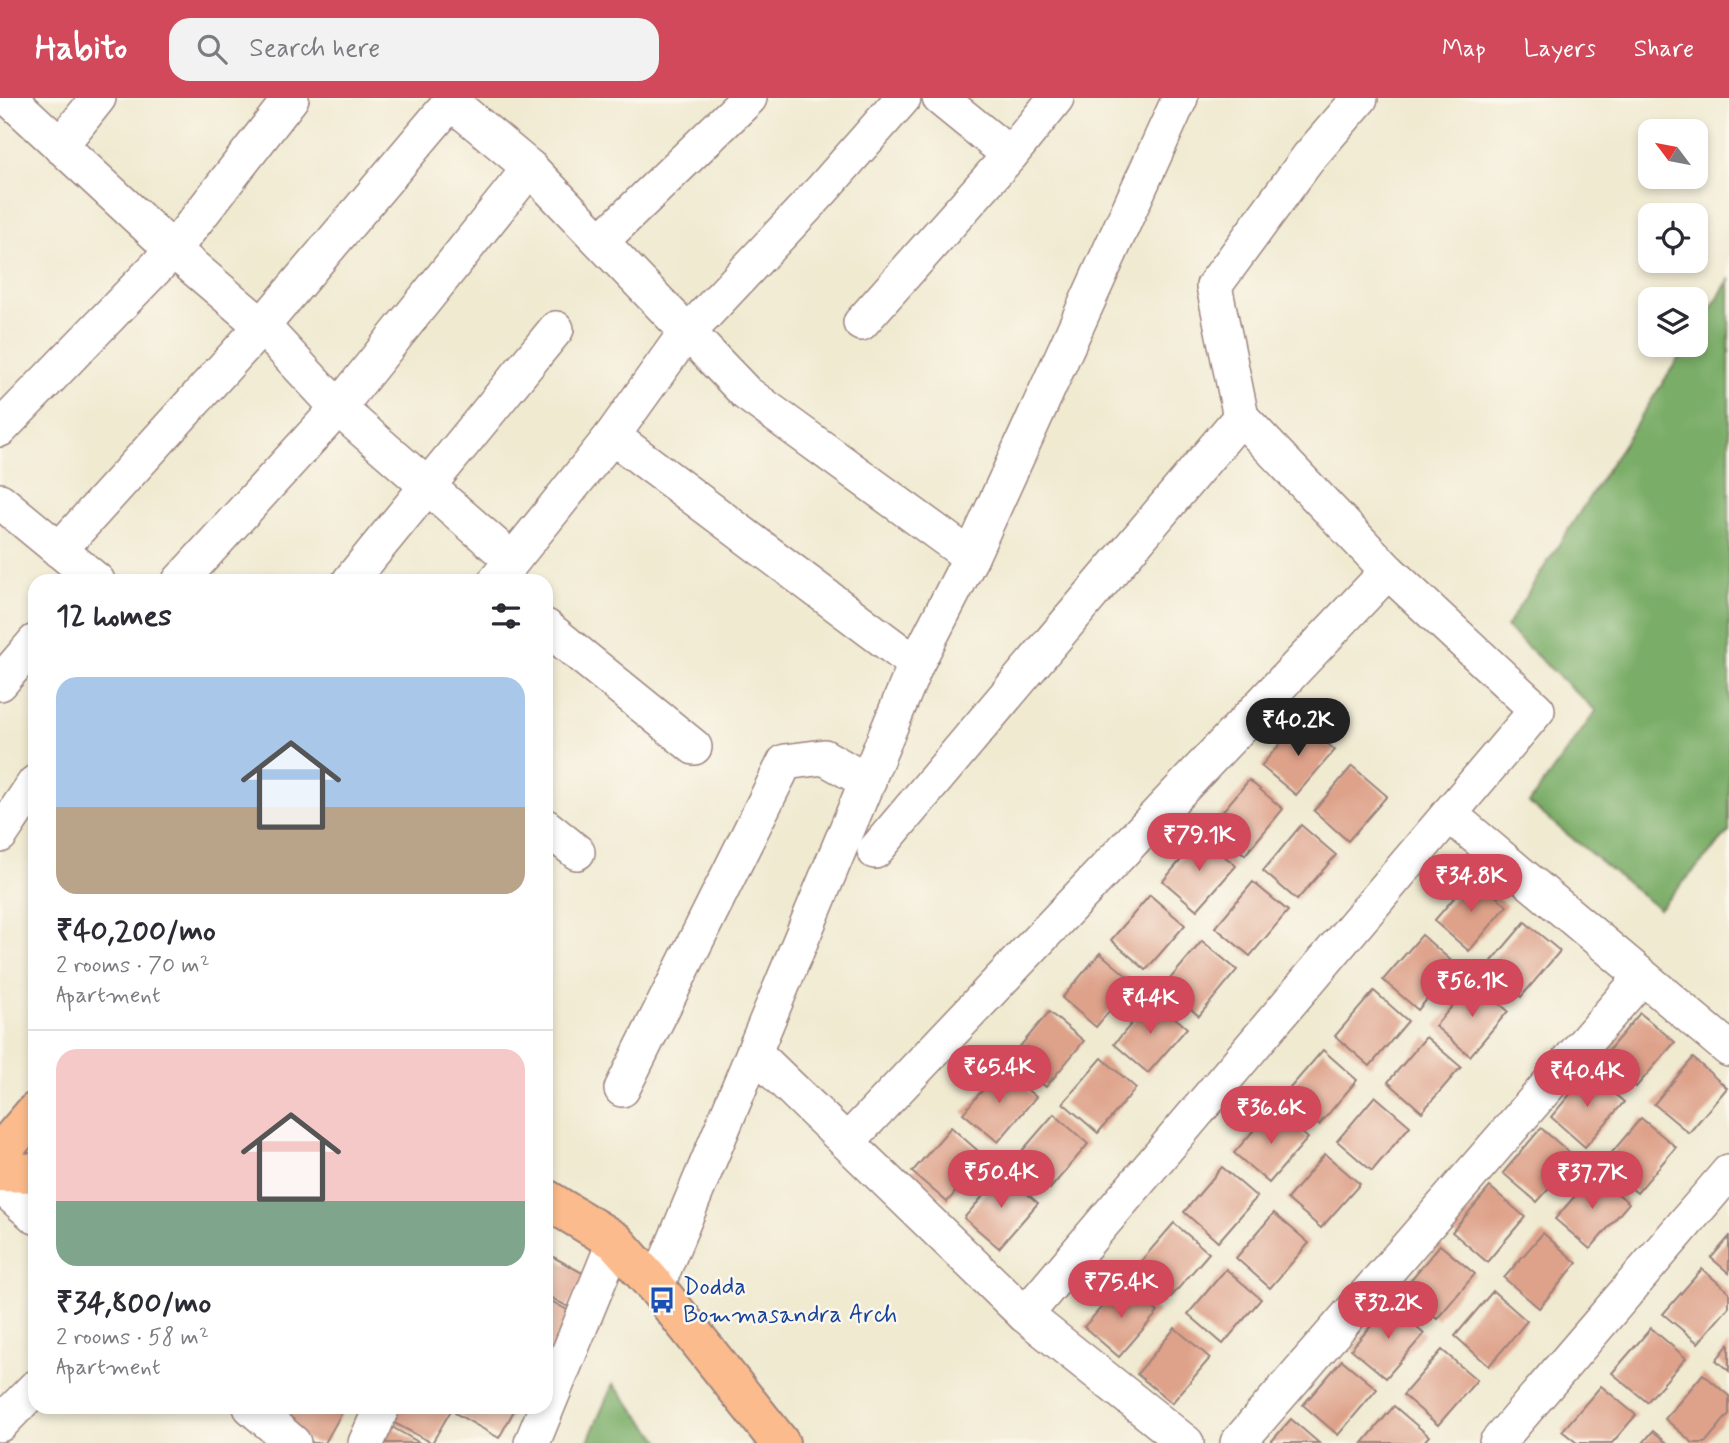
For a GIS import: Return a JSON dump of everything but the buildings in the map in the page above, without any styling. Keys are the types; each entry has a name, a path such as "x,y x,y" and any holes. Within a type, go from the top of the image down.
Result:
{"main road":[{"path":"0,1153 28,1120"},
{"path":"0,1172 28,1173"},
{"path":"553,1203 615,1241 656,1287 780,1443"}],"street":[{"path":"9,98 173,250 262,326 338,408 427,484 504,570 612,436 688,332 903,98"},
{"path":"60,146 98,98"},
{"path":"0,429 173,250 291,98"},
{"path":"601,241 749,98"},
{"path":"940,98 1010,155"},
{"path":"861,323 1010,155 1056,98"},
{"path":"656,1287 916,664 971,557 1180,98"},
{"path":"1025,1315 1537,710 1388,571 1241,417 1214,286 1309,157 1360,98"},
{"path":"59,550 262,326 453,100 530,168 746,393 971,557"},
{"path":"186,574 338,408 530,168"},
{"path":"356,574 556,329"},
{"path":"875,851 1241,417"},
{"path":"612,436 916,664"},
{"path":"0,502 85,574"},
{"path":"847,1142 1388,571"},
{"path":"553,633 694,747"},
{"path":"0,683 28,650"},
{"path":"622,1089 785,762 824,757 868,782"},
{"path":"4,820 28,791"},
{"path":"1448,814 1729,1049"},
{"path":"553,833 577,852"},
{"path":"1238,1443 1641,978"},
{"path":"763,1061 1025,1315 1186,1443"},
{"path":"1497,1443 1729,1172"},
{"path":"0,1185 28,1210"},
{"path":"553,1392 615,1241"},
{"path":"0,1424 28,1395"},
{"path":"259,1414 293,1443"},
{"path":"366,1443 379,1414"},
{"path":"532,1443 544,1414"}],"green space":[{"path":"1729,280 1729,832 1659,909 1529,803 1596,711 1506,627 1679,357 1708,357 1708,313"},
{"path":"613,1384 662,1443 587,1443"}],"place":[{"name":"Dodda Bommasandra Arch","path":"662,1300"}]}
